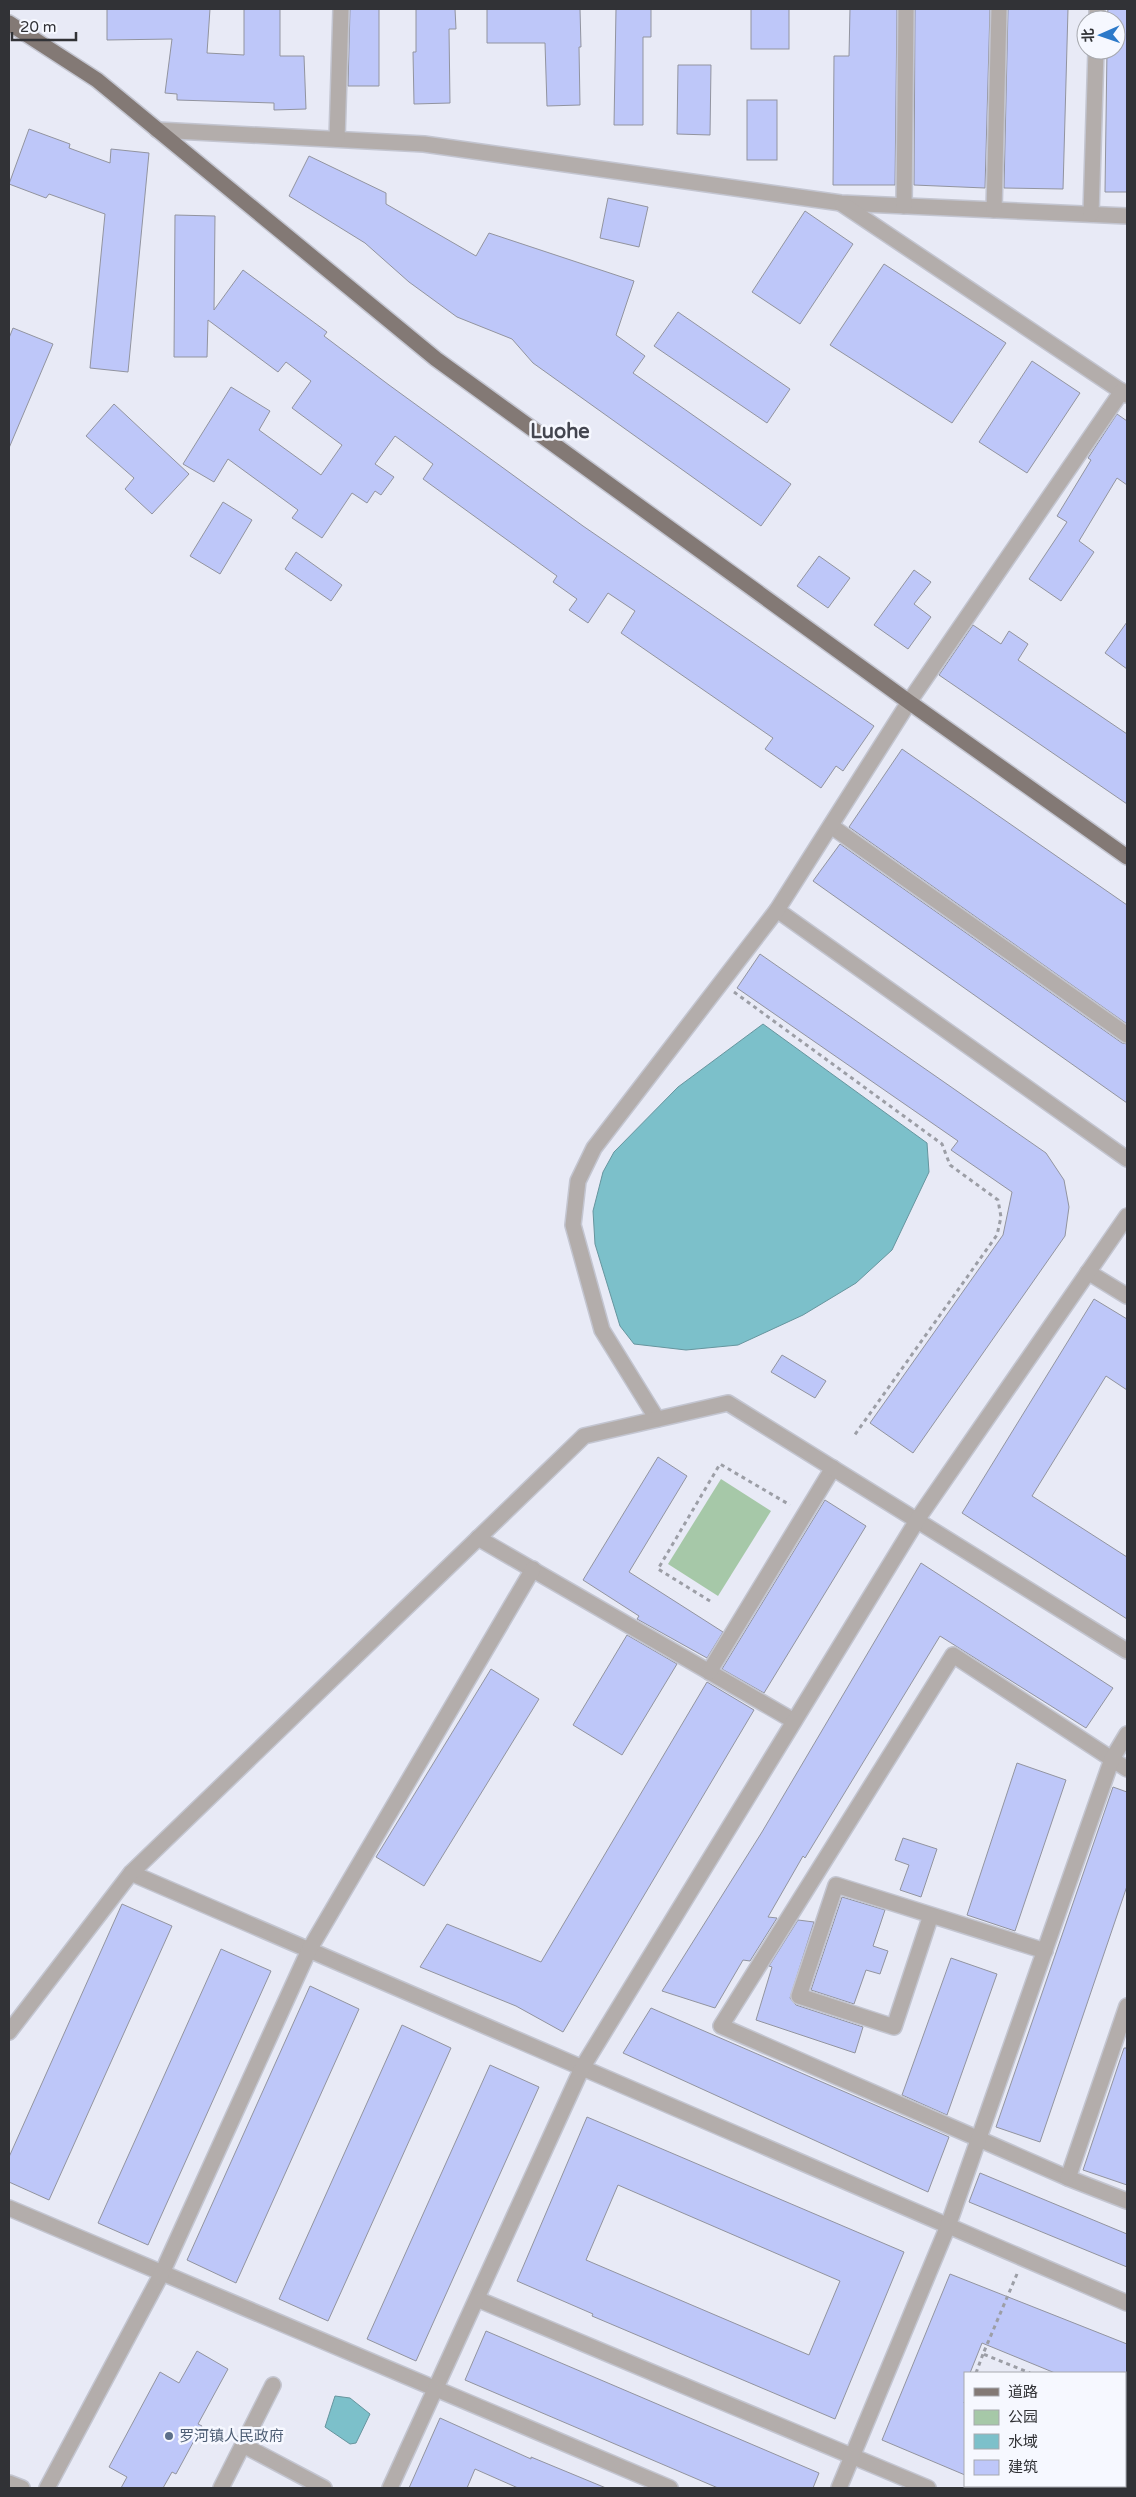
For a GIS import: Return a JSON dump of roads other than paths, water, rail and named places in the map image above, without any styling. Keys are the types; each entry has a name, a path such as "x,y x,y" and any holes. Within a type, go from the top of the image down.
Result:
{"main road":[{"path":"9,23 97,80 436,359 909,702 1127,857"}],"street":[{"path":"337,139 340,9"},
{"path":"904,206 906,9"},
{"path":"994,210 999,9"},
{"path":"1091,214 1096,60"},
{"path":"157,130 424,144 841,203 1127,216"},
{"path":"657,1420 602,1330 573,1225 578,1181 594,1148 777,910 909,702 1124,393 841,203"},
{"path":"831,826 1127,1035"},
{"path":"777,910 1127,1159"},
{"path":"390,2488 582,2068 917,1521 1127,1216"},
{"path":"1088,1272 1127,1296"},
{"path":"9,2032 131,1872 584,1436 728,1403 1127,1651"},
{"path":"709,1672 832,1468"},
{"path":"478,1538 794,1721"},
{"path":"47,2488 162,2273 310,1950 533,1569"},
{"path":"1127,1769 953,1655 721,2026 1068,2178 1127,2201"},
{"path":"839,2488 948,2226 1112,1759 1127,1734"},
{"path":"131,1872 1127,2303"},
{"path":"931,1915 894,2027 799,1996 836,1885 931,1915 1045,1951"},
{"path":"1068,2178 1127,2006"},
{"path":"9,2208 670,2488"},
{"path":"477,2299 928,2488"},
{"path":"221,2488 273,2385"},
{"path":"243,2445 324,2488"},
{"path":"9,2483 22,2488"}],"water":[{"path":"763,1024 927,1143 929,1172 892,1250 856,1283 803,1315 738,1345 686,1350 634,1344 620,1326 595,1244 593,1211 603,1172 614,1152 678,1087"},
{"path":"335,2396 350,2398 370,2414 356,2443 350,2444 325,2427"}],"place":[{"name":"罗河镇人民政府","path":"169,2436"}],"district":[{"name":"Luohe","path":"560,431"}]}
